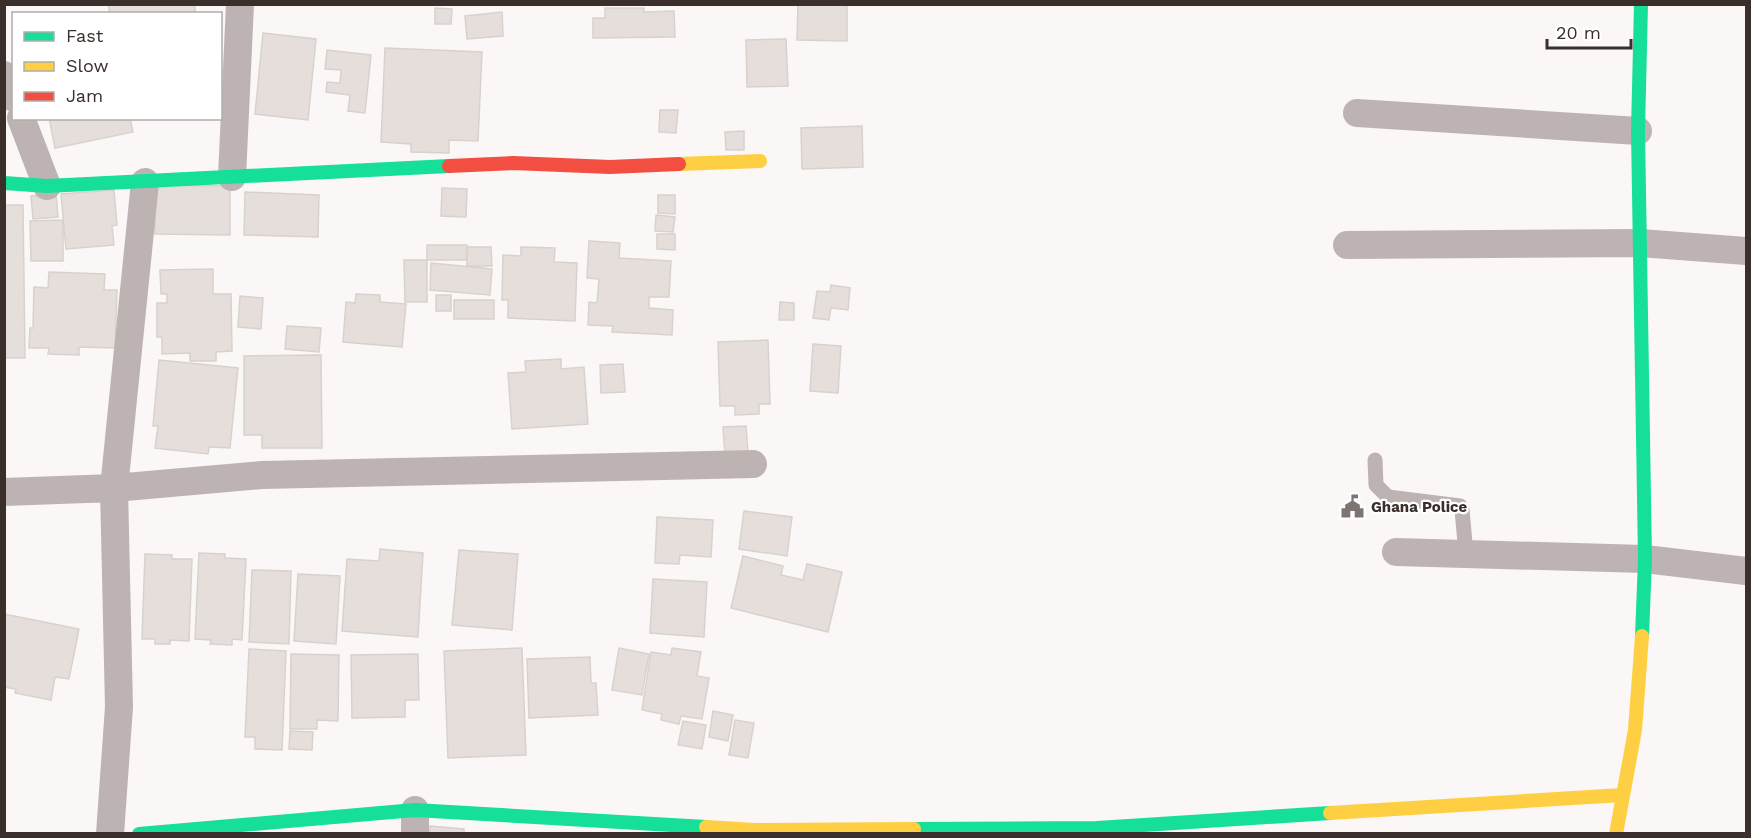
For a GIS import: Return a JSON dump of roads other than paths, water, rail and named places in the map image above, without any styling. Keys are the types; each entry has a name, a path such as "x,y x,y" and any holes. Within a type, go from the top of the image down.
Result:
{"street":[{"path":"232,177 240,4"},
{"path":"1616,834 1635,730 1640,679 1645,559 1638,131 1641,4"},
{"path":"4,75 12,93"},
{"path":"1357,113 1638,131"},
{"path":"22,120 47,186"},
{"path":"4,183 47,186 513,163 610,167 760,161"},
{"path":"110,834 119,707 114,488 145,182"},
{"path":"1347,245 1640,243 1746,250"},
{"path":"4,492 114,488 262,475 753,464"},
{"path":"1396,552 1645,559 1746,571"},
{"path":"139,834 415,822 755,830 1096,831 1622,795"}],"lane":[{"path":"1375,460 1376,485 1388,497 1460,506 1466,554"}],"place":[{"name":"Ghana Police","path":"1353,507"}]}
